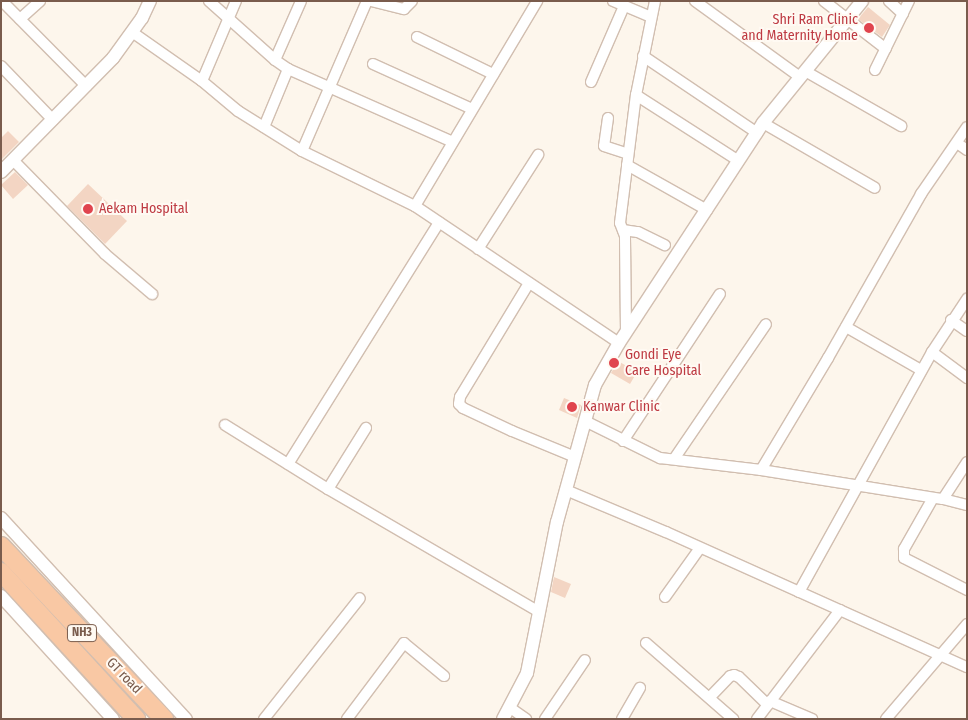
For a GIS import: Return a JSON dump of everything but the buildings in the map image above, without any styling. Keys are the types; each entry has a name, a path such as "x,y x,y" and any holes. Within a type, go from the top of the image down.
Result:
{"highway":[{"name":"GT road","path":"1,546 164,719"},
{"name":"GT road","path":"1,572 136,719"}],"street":[{"path":"2,1 86,86"},
{"path":"20,19 40,1"},
{"path":"209,1 275,60 288,69 453,142"},
{"path":"202,81 236,1"},
{"path":"275,60 301,1"},
{"path":"302,151 328,87 367,1"},
{"path":"370,1 401,10 407,8 412,1"},
{"path":"612,1 651,17"},
{"path":"622,338 624,230 620,223 636,95 655,1"},
{"path":"695,1 802,74 901,126"},
{"path":"824,1 848,18 886,50"},
{"path":"502,719 527,673 566,490 594,385 622,338 760,128 862,1"},
{"path":"888,1 903,14"},
{"path":"875,70 909,1"},
{"path":"414,206 534,2"},
{"path":"2,171 113,58 132,32 147,3"},
{"path":"591,82 624,6"},
{"path":"132,32 202,81 238,111 302,151 414,206 529,283 622,338"},
{"path":"417,37 493,74"},
{"path":"643,56 760,128 875,188"},
{"path":"374,64 472,109"},
{"path":"1,66 53,120"},
{"path":"264,127 288,69"},
{"path":"636,95 739,160"},
{"path":"608,118 604,146 706,210"},
{"path":"761,470 846,327 921,194 967,127"},
{"path":"957,143 967,150"},
{"path":"478,249 538,154"},
{"path":"13,160 105,254 152,294"},
{"path":"288,464 438,222"},
{"path":"624,230 638,232 665,245"},
{"path":"529,283 460,397 459,404 463,408 575,457"},
{"path":"623,440 720,294"},
{"path":"799,592 932,352 951,320 967,299"},
{"path":"951,320 967,331"},
{"path":"674,459 766,324"},
{"path":"846,327 922,370"},
{"path":"932,352 967,378"},
{"path":"585,421 656,457 761,470 938,498 967,505"},
{"path":"225,425 328,489 539,612"},
{"path":"328,489 366,428"},
{"path":"967,462 938,498 904,549 904,558 967,590"},
{"path":"566,490 967,667"},
{"path":"1,518 186,719"},
{"path":"665,597 700,548"},
{"path":"1,596 113,719"},
{"path":"264,719 360,598"},
{"path":"757,719 840,610"},
{"path":"886,719 967,624"},
{"path":"347,719 404,642 444,676"},
{"path":"646,643 733,719"},
{"path":"545,719 585,660"},
{"path":"710,698 730,676 734,675 739,677 769,703 812,719"},
{"path":"622,719 640,688"},
{"path":"509,707 526,719"}],"place":[{"name":"Shri Ram Clinic and Maternity Home","path":"869,28"},
{"name":"Aekam Hospital","path":"88,209"},
{"name":"Gondi Eye Care Hospital","path":"614,363"},
{"name":"Kanwar Clinic","path":"572,407"}]}
